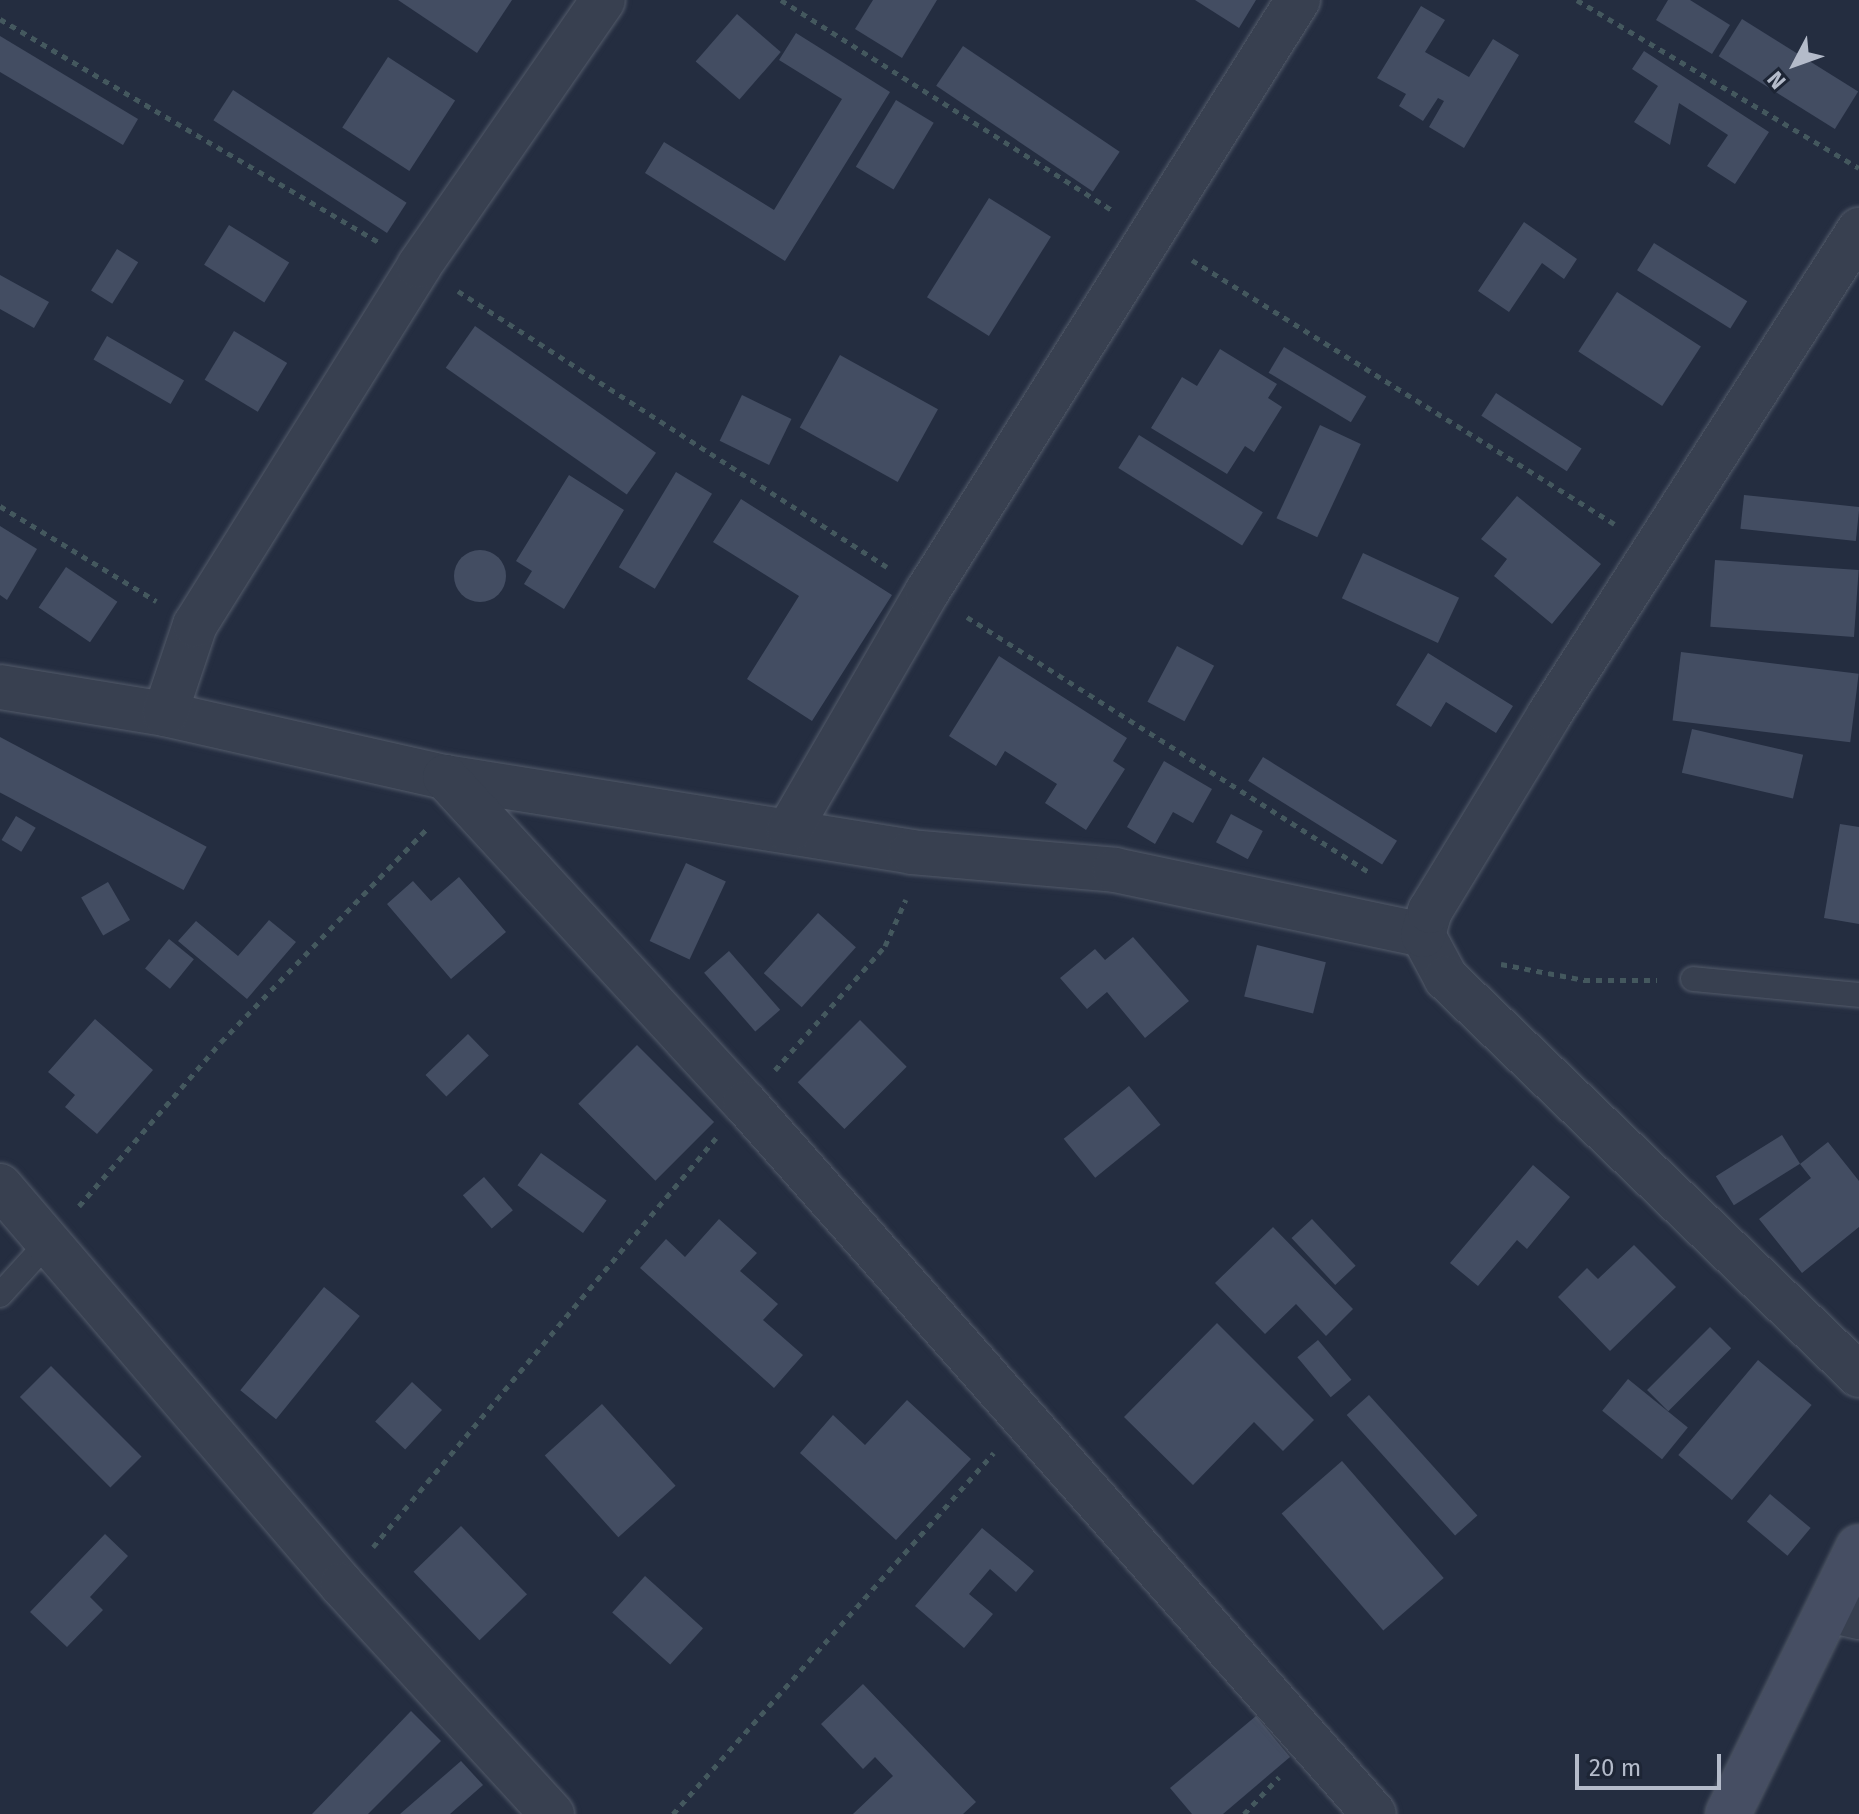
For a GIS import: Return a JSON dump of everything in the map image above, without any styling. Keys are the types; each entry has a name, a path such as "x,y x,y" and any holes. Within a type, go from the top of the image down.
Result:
{"main road":[{"path":"1728,1814 1844,1613 1859,1547"}],"street":[{"path":"165,714 195,625 419,266 603,0"},
{"path":"789,830 927,592 1149,233 1298,0"},
{"path":"1426,923 1656,550 1859,230"},
{"path":"0,687 165,714 452,785 789,830 911,852 1115,870 1426,923"},
{"path":"452,785 745,1103 1374,1814"},
{"path":"1426,923 1446,978 1859,1375"},
{"path":"0,1186 50,1240 342,1585 552,1814"}],"lane":[{"path":"1693,979 1859,995"},
{"path":"0,1295 50,1240"}],"path":[{"path":"781,0 1656,550"},
{"path":"1577,0 1859,168"},
{"path":"0,19 419,266 927,592 1426,923"},
{"path":"0,506 195,625"},
{"path":"50,1240 221,1042 452,785"},
{"path":"342,1585 745,1103 885,946 903,909 911,852"},
{"path":"1446,978 1493,963 1584,980 1693,979"},
{"path":"673,1814 1025,1418"}],"building":[{"path":"398,0 512,0 477,53"},
{"path":"873,0 937,0 902,58 855,29"},
{"path":"1195,0 1256,0 1239,28"},
{"path":"1668,0 1690,0 1730,25 1712,54 1656,20"},
{"path":"1421,6 1445,20 1425,52 1469,77 1493,39 1519,55 1464,148 1429,127 1444,101 1438,98 1423,121 1399,106 1406,94 1377,78"},
{"path":"737,14 781,52 739,100 696,62"},
{"path":"1742,19 1858,92 1835,129 1719,56"},
{"path":"796,33 890,92 785,261 645,173 664,142 774,210 842,99 779,60"},
{"path":"0,36 138,119 123,145 0,72"},
{"path":"963,46 1120,152 1093,191 936,86"},
{"path":"1644,51 1769,132 1735,184 1707,166 1728,135 1679,103 1670,145 1634,122 1658,86 1632,69"},
{"path":"388,57 455,101 409,171 342,127"},
{"path":"233,90 407,203 387,233 213,120"},
{"path":"896,100 934,123 894,190 856,167"},
{"path":"989,198 1051,237 989,336 927,297"},
{"path":"1524,222 1577,259 1564,279 1542,263 1509,312 1478,291"},
{"path":"229,225 289,263 264,302 204,265"},
{"path":"1654,243 1747,301 1730,328 1637,270"},
{"path":"117,249 138,262 112,304 91,291"},
{"path":"0,275 49,302 34,328 0,309"},
{"path":"1617,292 1701,346 1662,406 1578,352"},
{"path":"475,326 656,453 627,495 446,368"},
{"path":"234,331 287,363 258,412 205,380"},
{"path":"107,336 184,380 171,404 94,359"},
{"path":"1284,347 1366,396 1351,422 1269,373"},
{"path":"1220,349 1277,384 1268,398 1282,407 1254,452 1245,446 1227,474 1151,428 1182,377 1197,386"},
{"path":"840,355 938,409 898,482 800,428"},
{"path":"1496,393 1582,449 1567,471 1481,416"},
{"path":"742,395 791,419 769,465 720,441"},
{"path":"1320,425 1361,444 1317,537 1276,518"},
{"path":"1139,435 1263,512 1242,545 1118,468"},
{"path":"676,472 712,494 655,589 619,567"},
{"path":"569,475 624,510 564,609 524,584 532,571 516,561"},
{"path":"1744,495 1859,507 1856,541 1740,529"},
{"path":"1517,496 1601,564 1552,624 1494,576 1507,559 1481,539"},
{"path":"741,499 892,595 812,721 747,679 799,596 713,542"},
{"path":"0,526 37,549 7,600 0,595"},
{"path":"480,550 498,558 506,576 498,594 480,602 462,594 454,576 462,558"},
{"path":"1363,553 1459,598 1438,643 1342,598"},
{"path":"1715,560 1859,570 1854,637 1710,627"},
{"path":"66,567 117,602 90,642 39,608"},
{"path":"1177,646 1214,666 1185,721 1147,702"},
{"path":"1681,652 1859,674 1850,742 1673,720"},
{"path":"1428,653 1513,706 1496,733 1446,702 1431,727 1396,705"},
{"path":"999,656 1127,738 1113,761 1125,769 1086,830 1045,803 1057,784 1005,751 996,766 949,736"},
{"path":"1692,729 1803,755 1793,798 1682,773"},
{"path":"0,737 207,847 184,890 0,792"},
{"path":"1263,757 1397,841 1382,864 1248,781"},
{"path":"1164,761 1212,789 1193,823 1173,812 1155,844 1127,827"},
{"path":"1231,814 1263,831 1248,859 1216,842"},
{"path":"16,816 36,828 21,852 2,840"},
{"path":"1840,824 1859,827 1859,924 1824,918"},
{"path":"686,863 726,882 690,960 650,941"},
{"path":"459,877 506,932 451,979 387,904 413,881 431,901"},
{"path":"108,882 130,920 103,936 81,898"},
{"path":"818,913 856,947 802,1007 764,973"},
{"path":"269,920 296,942 247,999 178,941 196,921 238,956"},
{"path":"1133,937 1189,1001 1145,1038 1107,992 1087,1009 1060,978 1095,949 1105,960"},
{"path":"169,939 194,959 170,989 145,969"},
{"path":"1257,945 1326,962 1313,1014 1244,996"},
{"path":"729,951 780,1010 755,1032 704,973"},
{"path":"95,1019 153,1070 97,1134 65,1107 75,1095 48,1072"},
{"path":"860,1020 907,1067 844,1129 798,1082"},
{"path":"468,1034 489,1056 446,1097 426,1075"},
{"path":"637,1045 714,1122 655,1181 578,1104"},
{"path":"1129,1086 1160,1125 1095,1178 1064,1139"},
{"path":"1782,1135 1800,1164 1734,1205 1716,1176"},
{"path":"1828,1142 1859,1181 1859,1227 1802,1273 1759,1219 1811,1178 1800,1164"},
{"path":"541,1153 607,1201 583,1233 517,1185"},
{"path":"1533,1165 1570,1197 1527,1249 1517,1240 1478,1286 1450,1263"},
{"path":"484,1177 513,1210 492,1229 463,1195"},
{"path":"719,1219 757,1253 740,1271 778,1304 763,1320 803,1355 774,1388 640,1268 666,1239 685,1257"},
{"path":"1312,1219 1356,1266 1335,1285 1292,1238"},
{"path":"1273,1227 1353,1309 1326,1336 1296,1304 1265,1334 1215,1283"},
{"path":"1634,1245 1676,1287 1610,1351 1558,1297 1587,1268 1598,1279"},
{"path":"324,1287 360,1316 276,1419 240,1390"},
{"path":"1217,1323 1314,1420 1283,1451 1254,1422 1193,1485 1124,1417"},
{"path":"1710,1327 1731,1348 1668,1411 1647,1390"},
{"path":"1318,1340 1351,1380 1331,1397 1297,1357"},
{"path":"1758,1360 1812,1405 1732,1500 1678,1455"},
{"path":"51,1366 142,1457 110,1488 20,1397"},
{"path":"1628,1379 1688,1427 1662,1459 1602,1411"},
{"path":"412,1382 442,1410 405,1449 375,1421"},
{"path":"1369,1395 1477,1515 1455,1535 1347,1415"},
{"path":"907,1400 971,1459 896,1540 800,1453 833,1415 865,1445"},
{"path":"602,1404 676,1486 618,1537 545,1456"},
{"path":"1342,1461 1444,1578 1383,1630 1282,1513"},
{"path":"1770,1494 1811,1528 1787,1556 1747,1522"},
{"path":"461,1526 527,1594 480,1640 414,1572"},
{"path":"982,1528 1034,1571 1016,1592 990,1569 969,1594 993,1614 964,1648 915,1606"},
{"path":"105,1534 128,1556 90,1597 103,1610 67,1647 30,1612"},
{"path":"645,1576 703,1628 670,1665 612,1612"},
{"path":"863,1684 976,1802 963,1814 853,1814 893,1776 875,1757 863,1769 821,1724"},
{"path":"411,1711 441,1741 368,1814 312,1814"},
{"path":"1256,1716 1290,1757 1223,1814 1192,1814 1170,1788"},
{"path":"461,1761 483,1785 450,1814 400,1814"}]}
